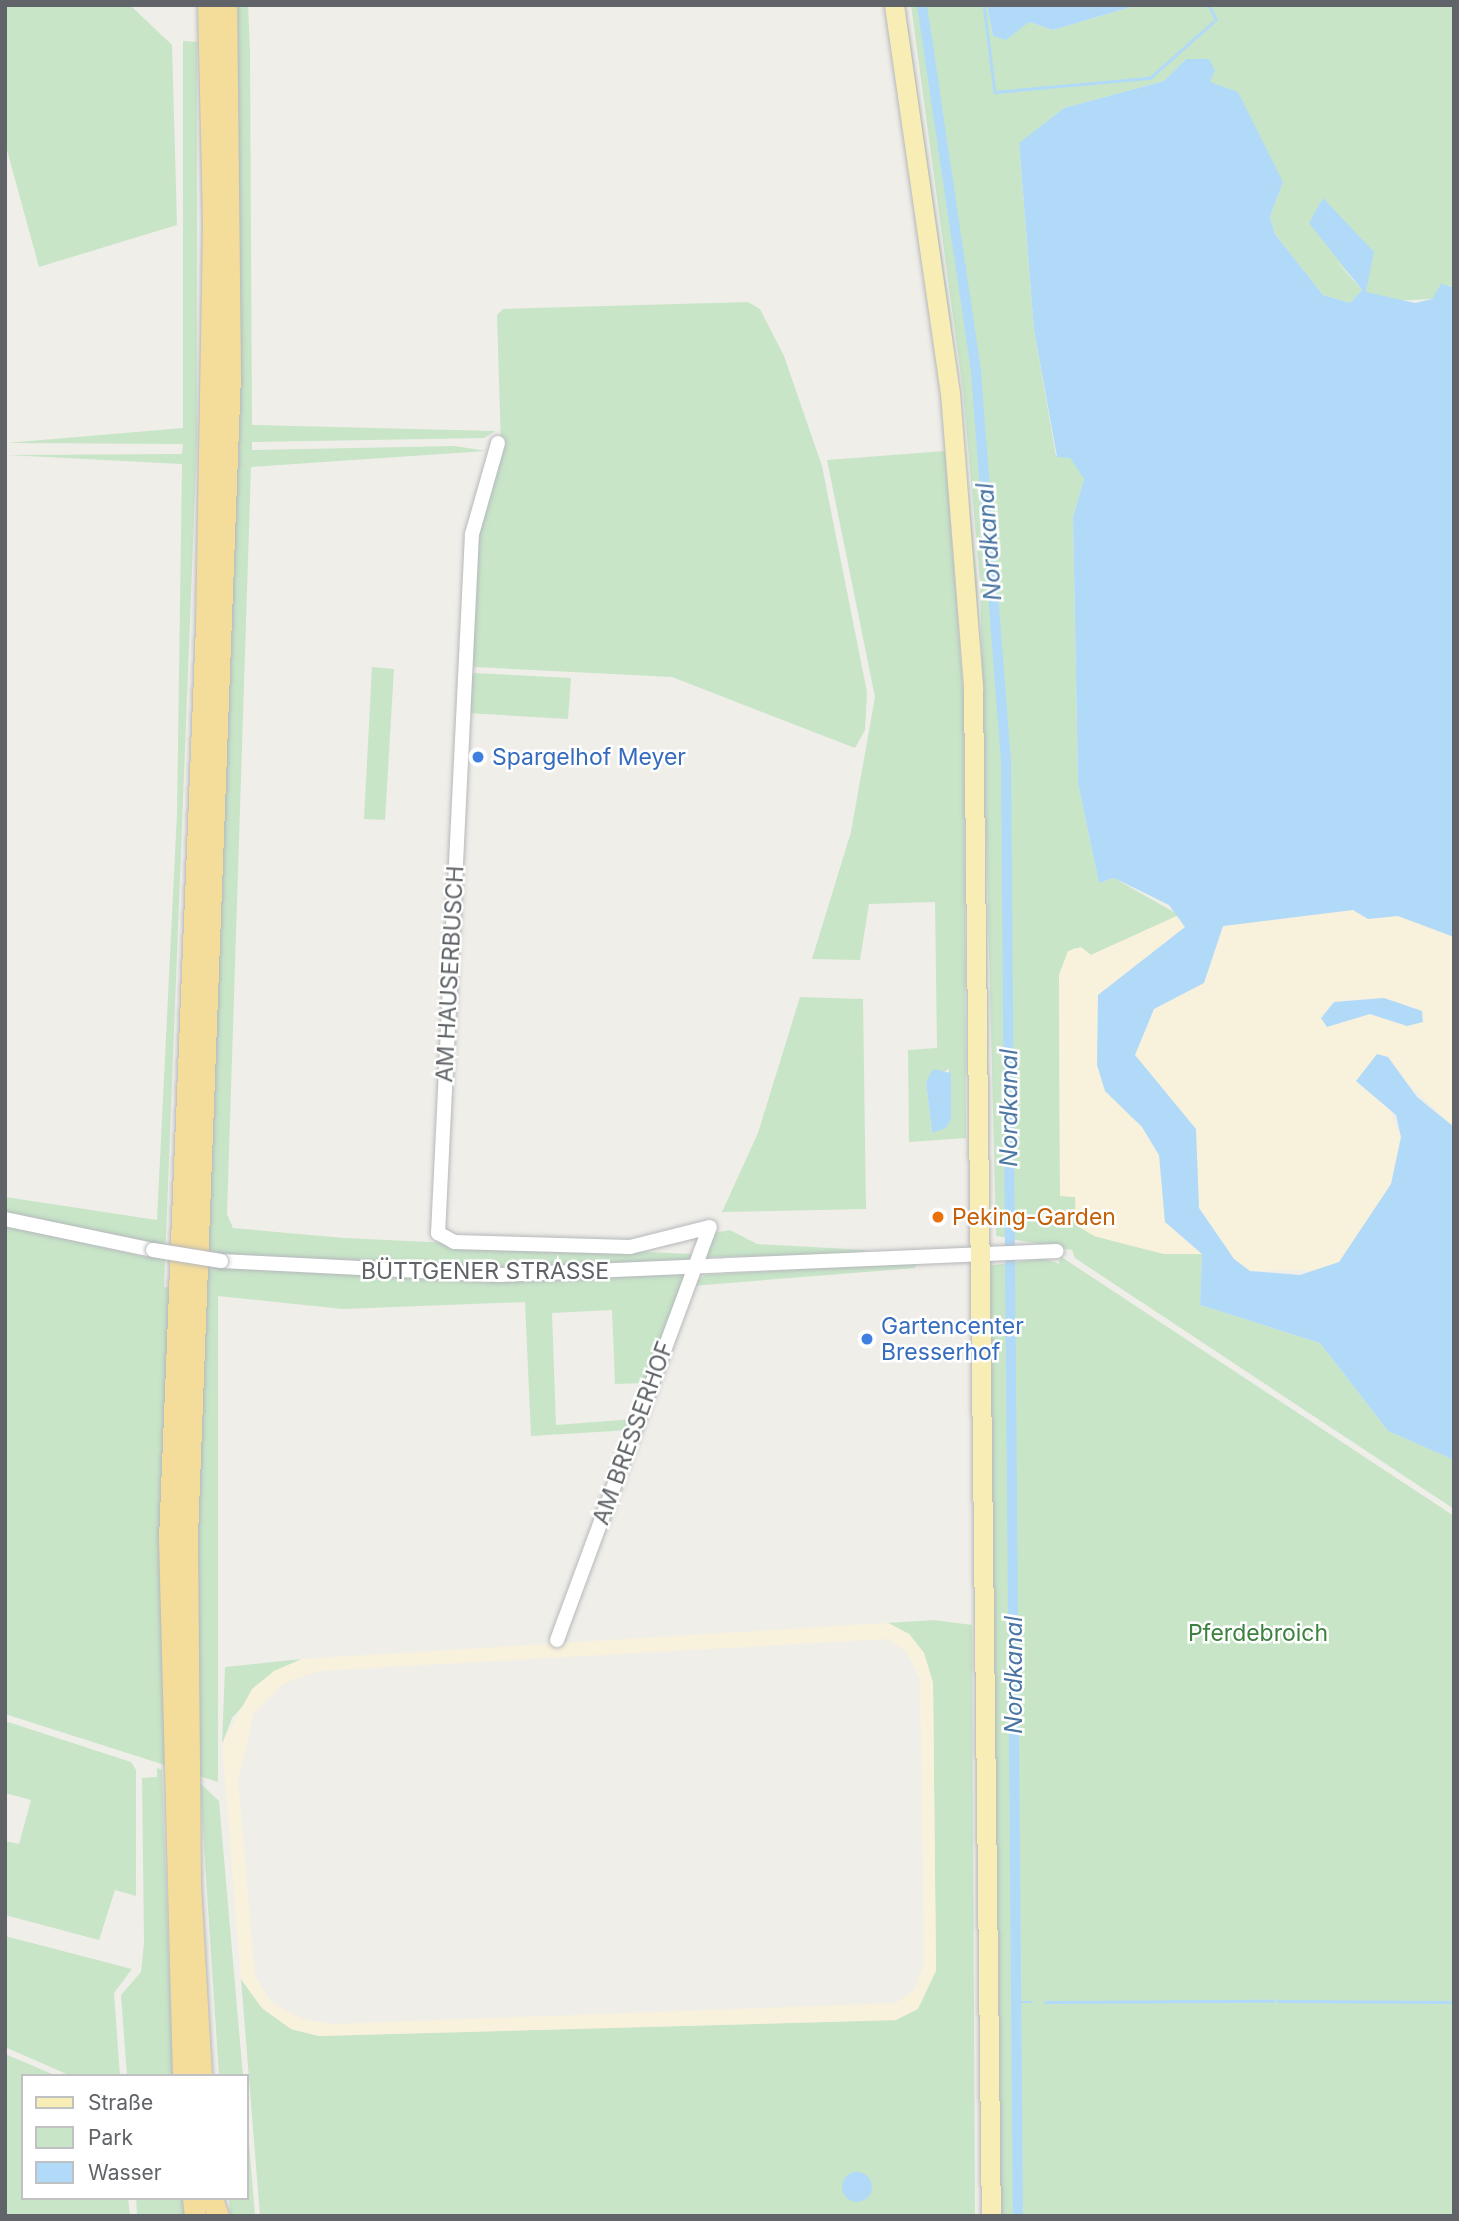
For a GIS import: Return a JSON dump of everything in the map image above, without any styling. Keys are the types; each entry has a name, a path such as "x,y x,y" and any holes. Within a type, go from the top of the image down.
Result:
{"highway":[{"path":"183,2074 175,1319 207,573 213,222 208,5"},
{"path":"178,1739 230,376 226,5"},
{"path":"180,1800 201,2074"}],"main road":[{"path":"897,5 942,323 967,583 982,1251 991,2216"}],"street":[{"name":"AM HAUSERBUSCH","path":"498,443 472,534 438,1233 454,1242 630,1247 710,1227"},
{"name":"BÜTTGENER STRASSE","path":"5,1219 153,1250 221,1261 441,1275 693,1269 982,1251 1056,1251"},
{"name":"AM BRESSERHOF","path":"557,1640 710,1227"}],"green space":[{"path":"5,5 130,5 172,45 177,225 39,267 5,143"},
{"path":"237,5 248,5 250,51 252,425 495,431 484,438 252,442 252,450 455,446 486,451 251,467 227,1214 233,1228 344,1238 692,1254 647,1383 615,1384 612,1310 552,1313 556,1425 634,1419 630,1430 531,1436 525,1302 343,1309 218,1296 218,1782 5,1714 5,1225 154,1259 154,1243 5,1213 5,1197 157,1220 177,813 182,464 7,455 182,454 183,444 6,443 183,428 183,41 197,42 197,440 164,1287 204,1294 238,440"},
{"path":"905,5 951,321 977,582 984,726 989,1156 981,793"},
{"path":"911,5 987,5 993,36 1029,22 1053,30 1138,5 1454,5 1454,287 1448,285 1432,299 1391,301 1366,292 1332,256 1362,290 1350,303 1323,295 1275,234 1270,217 1283,182 1186,59 1164,81 1064,108 1019,144 1034,330 1056,456 1070,457 1084,479 1073,517 1078,784 1099,883 1114,878 1179,915 1091,955 1075,948 1068,952 1059,975 1060,1195 1075,1197 1094,1236 1164,1254 1202,1254 1200,1305 1320,1343 1388,1431 1454,1460 1454,1509 1075,1258 1072,1250 996,1236 980,582 963,391"},
{"path":"748,302 760,309 784,356 822,466 867,692 865,730 855,748 672,677 475,667 469,660 476,534 501,447 497,315 503,309"},
{"path":"945,451 964,704 966,1138 909,1142 908,1050 937,1048 935,902 869,904 860,960 812,959 851,832 875,697 827,460","holes":["949,1069 951,1119 932,1133 926,1082"]},
{"path":"372,667 394,669 385,820 364,819"},
{"path":"474,673 571,678 568,719 466,713 468,679"},
{"path":"800,997 863,999 866,1209 722,1212 758,1133"},
{"path":"730,1230 757,1244 866,1250 855,1255 706,1257 713,1233"},
{"name":"Pferdebroich","path":"1060,1256 1454,1516 1454,2216 995,2216 987,1266 1044,1258 1059,1264"},
{"path":"916,1262 915,1268 691,1286 705,1275"},
{"path":"934,1620 972,1625 975,2216 260,2216 241,1979 262,2008 291,2029 319,2036 896,2020 936,1971 933,1683 924,1653 909,1634 888,1623"},
{"path":"302,1659 274,1671 232,1718 222,1744 225,1667"},
{"path":"5,1721 131,1762 136,1770 136,1896 115,1890 99,1940 5,1915 5,1841 19,1844 31,1800 5,1793"},
{"path":"157,1768 162,1770 173,2074 127,2074 121,1995 141,1972 144,1943 142,1778 157,1777"},
{"path":"200,1783 219,1801 243,2074 219,2074"},
{"path":"5,1936 132,1969 114,1993 120,2074 66,2074 5,2047"},
{"path":"5,2054 52,2074 21,2074 21,2200 128,2200 130,2216 5,2216"},
{"path":"248,2130 255,2216 230,2216 229,2200 248,2200"},
{"path":"136,2200 184,2200 185,2216 137,2216"}],"sand":[{"path":"1353,910 1398,916 1454,937 1454,1127 1403,1079 1359,1086 1386,1103 1401,1137 1391,1184 1356,1243 1339,1262 1319,1270 1250,1271 1234,1259 1199,1208 1196,1129 1135,1055 1154,1009 1204,982 1223,926","holes":["1384,998 1418,1009 1400,1024 1370,1014 1354,1019 1345,1000"]},
{"path":"1179,915 1185,927 1098,995 1097,1065 1105,1091 1142,1127 1159,1156 1165,1222 1202,1254 1164,1254 1094,1236 1076,1225 1075,1197 1060,1196 1059,975 1068,951 1081,947 1091,955"},
{"path":"888,1623 909,1634 924,1653 933,1683 936,1971 918,2009 896,2020 319,2036 291,2029 262,2008 241,1979 222,1744 252,1689 274,1671 302,1659","holes":["888,1639 906,1651 920,1679 924,1964 914,1990 896,2003 332,2024 302,2019 272,2003 255,1976 238,1780 254,1713 283,1684 318,1671"]}],"water":[{"path":"987,5 1138,5 1053,30 1029,22 1006,40 993,36"},
{"path":"1186,59 1209,59 1215,70 1210,82 1238,92 1283,182 1270,217 1275,234 1323,295 1350,303 1362,290 1309,223 1323,198 1374,252 1366,292 1415,303 1432,299 1441,284 1454,287 1454,937 1398,916 1368,919 1353,910 1223,926 1204,983 1154,1009 1135,1055 1196,1129 1199,1208 1234,1259 1250,1271 1300,1275 1339,1262 1391,1184 1401,1137 1396,1115 1356,1081 1377,1054 1388,1057 1417,1097 1454,1127 1454,1460 1388,1431 1320,1343 1200,1305 1202,1254 1165,1222 1159,1155 1142,1127 1105,1091 1097,1065 1098,995 1185,927 1169,905 1114,878 1099,883 1078,784 1073,517 1084,479 1070,458 1057,457 1034,330 1019,143 1064,108 1164,81"},
{"path":"1384,998 1422,1011 1423,1022 1407,1026 1370,1014 1327,1027 1321,1018 1334,1002"},
{"path":"933,1069 951,1073 951,1119 946,1128 932,1133 926,1082"},
{"path":"857,2172 867,2177 872,2187 867,2197 857,2202 847,2197 842,2187 847,2177"}],"waterway":[{"name":"Nordkanal","path":"922,5 976,372 1006,766 1018,2216"},
{"path":"984,5 995,92 1150,78 1213,22"},
{"path":"1209,5 1216,19"},
{"path":"1045,2002 1273,2001"},
{"path":"1278,2001 1454,2002"},
{"path":"1016,2002 1032,2002"}],"place":[{"name":"Spargelhof Meyer","path":"478,757"},
{"name":"Peking-Garden","path":"938,1217"},
{"name":"Gartencenter Bresserhof","path":"867,1339"}]}
